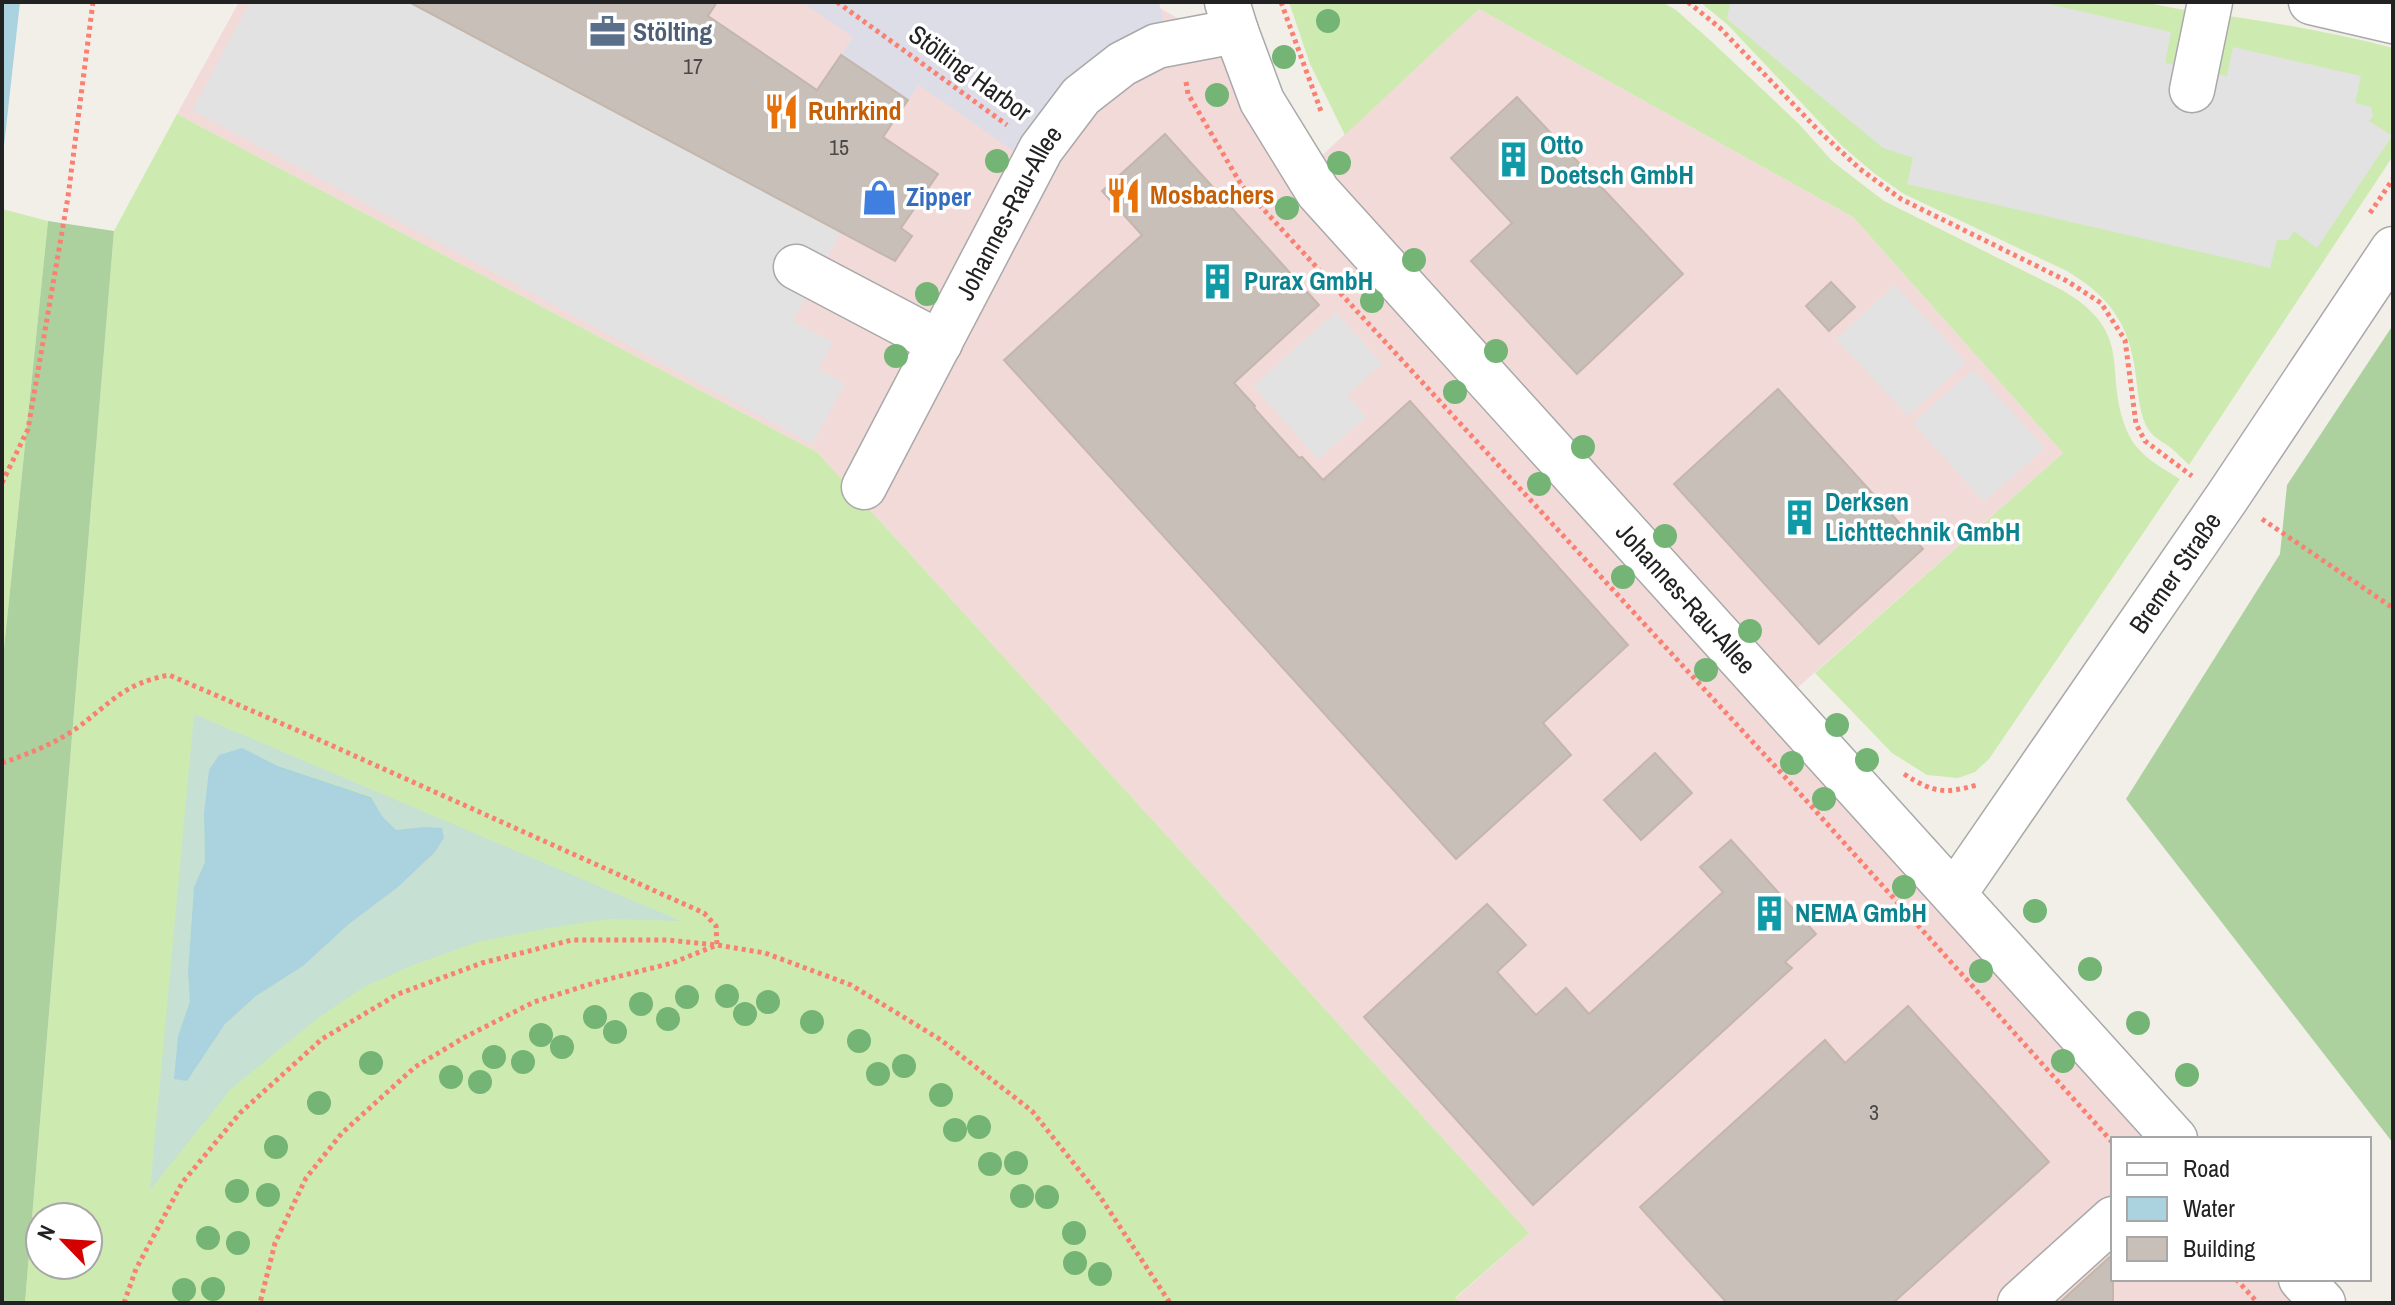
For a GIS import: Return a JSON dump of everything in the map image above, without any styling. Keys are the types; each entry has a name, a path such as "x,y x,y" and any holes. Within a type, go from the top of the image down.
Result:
{"street":[{"path":"2192,90 2210,2"},
{"path":"2311,2 2393,21"},
{"name":"Johannes-Rau-Allee","path":"864,487 1041,149 1081,96 1122,64 1157,46 1232,16 1262,101 1318,192 2173,1137"},
{"name":"Bremer Straße","path":"1954,894 2219,509 2380,233"},
{"path":"796,267 940,343"},
{"path":"2020,1303 2111,1221"},
{"path":"2303,1281 2323,1303"}],"path":[{"path":"2,483 28,429 68,197 93,2"},
{"name":"Stölting Harbor","path":"837,2 1041,149"},
{"path":"1281,2 1325,120"},
{"path":"1688,2 1720,28 1819,131 1860,169 1891,192 2067,281 2101,303 2125,340 2136,424 2145,441 2185,471"},
{"path":"1184,73 1188,94 1242,186 1806,799 2111,1141"},
{"path":"2380,233 2393,179"},
{"path":"2184,489 2193,476"},
{"path":"2253,513 2393,608"},
{"path":"2,763 52,743 116,696 145,679 169,675 704,913 716,926 717,945"},
{"path":"1895,767 1921,785 1950,793 1978,784"},
{"path":"124,1303 136,1269 182,1183 240,1113 322,1039 398,994 482,963 572,940 667,940 717,945 765,953 851,985 941,1040 1032,1111 1099,1195 1170,1303"},
{"path":"260,1303 275,1243 306,1178 342,1133 415,1067 534,1002 672,963 717,945"},
{"path":"2238,1281 2258,1303"}],"shaded area":[{"path":"239,2 1149,2 1213,38 1243,109 2155,1137 2111,1137 2111,1281 2286,1281 2306,1303 1461,1303 1455,1299 1529,1233 817,452 177,114"},
{"path":"250,2 409,2 841,232 793,321 833,342 819,369 845,384 812,444 192,110"},
{"path":"802,2 1159,2 1164,24 1019,155 919,85 908,100 841,55 853,37"},
{"path":"1730,2 2040,2 2171,32 2165,63 2227,76 2233,47 2361,76 2355,103 2371,107 2373,116 2369,121 2392,136 2317,248 2294,231 2288,240 2277,240 2270,268 1907,184 1913,158 1883,148 1727,19"},
{"path":"1479,9 1853,217 2063,453 1786,698 1314,163"},
{"path":"1895,285 1966,362 1908,416 1836,339"},
{"path":"1336,312 1382,364 1347,395 1366,417 1318,459 1253,386"},
{"path":"1973,369 2045,448 1984,502 1913,423"}],"green space":[{"path":"1289,2 1662,2 1676,10 1711,41 1799,124 1832,161 1884,201 2062,290 2086,307 2101,323 2114,356 2117,393 2129,435 2144,455 2180,479 1989,759 1975,772 1958,778 1927,775 1892,753 1815,673 2063,453 1853,217 1479,9 1345,135 1310,64"},
{"path":"1700,2 2144,2 2353,38 2393,48 2393,156 2189,465 2153,435 2145,423 2131,348 2118,318 2097,293 2067,271 1904,194 1875,174 1842,146 1728,25"},
{"path":"177,114 817,452 1529,1233 1455,1298 1461,1303 25,1303 27,1281 104,1281 104,1201 33,1201 114,231"},
{"path":"2,209 48,221 2,668"},
{"path":"48,221 114,231 33,1201 24,1201 25,1303 2,1303 2,668"},
{"path":"2393,325 2393,1143 2126,799 2280,554 2287,485"},
{"path":"194,714 681,921 608,919 478,942 364,987 318,1018 231,1089 150,1190","holes":["261,757 278,766 371,796 382,816 396,830 424,827 398,887 349,924 303,966 256,996 225,1024 187,1080 175,1079 178,1036 190,1001 188,973 194,887 205,862 204,814"]}],"water":[{"path":"2,2 20,2 2,164"},
{"path":"242,748 278,766 371,797 382,816 396,830 442,828 444,838 435,852 398,887 349,924 303,966 256,996 225,1024 187,1081 174,1079 178,1036 190,1001 188,973 194,887 205,862 204,814 209,770 219,755"}],"building":[{"path":"409,2 717,2 708,16 817,90 841,55 908,100 883,137 938,174 901,228 912,236 895,261"},
{"path":"1517,97 1683,274 1577,374 1471,261 1512,223 1451,158"},
{"path":"1165,134 1319,305 1234,383 1299,458 1302,457 1323,480 1410,401 1628,645 1543,723 1571,755 1456,859 1004,360 1142,235 1102,191"},
{"path":"1831,282 1855,307 1829,331 1806,306"},
{"name":"Derksen Lichttechnik GmbH","path":"1778,389 1923,549 1819,644 1674,484"},
{"path":"1655,753 1692,793 1641,840 1604,800"},
{"path":"1731,840 1816,934 1785,962 1792,968 1533,1205 1364,1017 1487,904 1526,945 1497,972 1536,1015 1566,988 1589,1014 1723,892 1700,867"},
{"path":"1908,1006 2049,1162 1893,1303 1727,1303 1640,1207 1825,1040 1845,1063"},
{"path":"2111,1256 2113,1303 2059,1303"}],"place":[{"name":"Stölting","path":"607,32"},
{"name":"Ruhrkind","path":"782,111"},
{"name":"Otto Doetsch GmbH","path":"1514,160"},
{"name":"Mosbachers","path":"1124,195"},
{"name":"Zipper","path":"880,197"},
{"name":"Purax GmbH","path":"1218,281"},
{"name":"Derksen Lichttechnik GmbH","path":"1799,517"},
{"name":"NEMA GmbH","path":"1769,913"}]}
